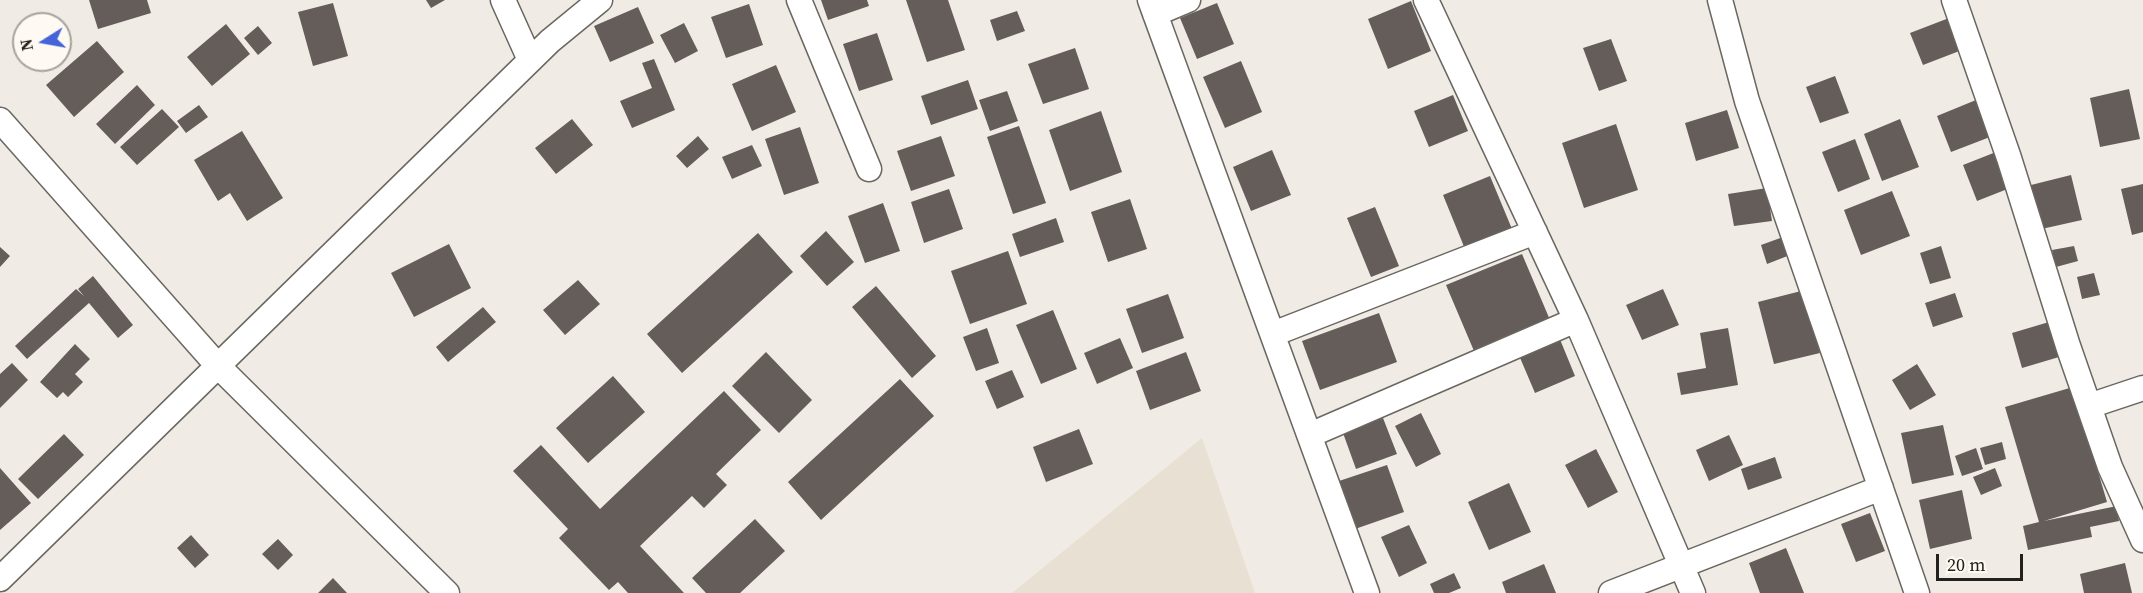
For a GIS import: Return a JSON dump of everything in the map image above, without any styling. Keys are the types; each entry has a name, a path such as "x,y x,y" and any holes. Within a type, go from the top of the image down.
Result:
{"street":[{"path":"503,0 530,60"},
{"path":"0,579 530,60 600,0"},
{"path":"798,0 869,169"},
{"path":"1188,0 1153,7 1367,593"},
{"path":"1426,0 1576,320 1693,593"},
{"path":"1720,0 1747,101 1917,593"},
{"path":"1954,0 2009,158 2068,346 2110,467 2143,540"},
{"path":"0,120 218,366 447,593"},
{"path":"1273,334 1534,232"},
{"path":"1310,435 1576,320"},
{"path":"2089,406 2143,388"},
{"path":"1611,593 1881,488"}],"shaded area":[{"path":"1202,438 1255,593 1012,593"}],"building":[{"path":"89,0 147,0 151,13 98,29"},
{"path":"426,0 445,0 431,8"},
{"path":"821,0 867,0 869,6 828,20"},
{"path":"906,0 948,0 965,50 927,62"},
{"path":"1411,1 1431,51 1388,69 1368,19"},
{"path":"333,3 348,56 313,66 298,12"},
{"path":"1217,3 1234,44 1197,59 1180,18"},
{"path":"749,4 763,45 726,58 711,17"},
{"path":"638,7 654,43 610,62 594,26"},
{"path":"1017,11 1025,31 997,41 990,20"},
{"path":"1949,18 1962,50 1923,65 1910,33"},
{"path":"684,23 698,51 675,63 660,35"},
{"path":"226,24 250,54 212,86 187,57"},
{"path":"258,26 272,43 258,55 244,38"},
{"path":"877,33 893,80 859,91 843,44"},
{"path":"1611,39 1627,81 1599,91 1583,48"},
{"path":"97,41 124,72 74,117 46,85 61,72 72,72 72,63"},
{"path":"1075,48 1089,89 1043,104 1028,64"},
{"path":"654,59 675,110 632,128 620,101 652,88 642,63"},
{"path":"1241,61 1262,112 1225,128 1203,77"},
{"path":"776,65 796,112 752,131 732,84"},
{"path":"1835,76 1849,113 1820,123 1806,87"},
{"path":"968,80 978,109 931,125 921,96"},
{"path":"137,85 155,105 115,144 96,124"},
{"path":"2129,89 2140,139 2100,147 2090,98"},
{"path":"1007,91 1018,121 990,131 979,100"},
{"path":"1453,95 1468,131 1429,147 1414,111"},
{"path":"1976,100 1990,137 1951,152 1937,116"},
{"path":"199,105 208,117 186,133 177,121"},
{"path":"162,109 179,127 137,165 120,147"},
{"path":"1727,110 1739,148 1696,161 1685,123"},
{"path":"1101,111 1122,172 1070,191 1049,130"},
{"path":"572,119 593,145 556,174 535,148"},
{"path":"1900,119 1919,167 1882,181 1864,134"},
{"path":"1616,124 1638,190 1584,208 1562,143"},
{"path":"1019,126 1046,203 1013,214 987,137"},
{"path":"800,127 819,183 784,195 765,139"},
{"path":"242,131 283,198 247,221 230,193 218,201 194,160"},
{"path":"698,136 709,149 687,168 676,156"},
{"path":"941,136 955,176 911,191 897,151"},
{"path":"1855,139 1870,179 1838,192 1822,152"},
{"path":"752,145 762,166 732,179 722,157"},
{"path":"1272,150 1291,195 1251,211 1233,167"},
{"path":"1996,152 2010,188 1977,201 1963,165"},
{"path":"2071,175 2082,220 2037,230 2027,186"},
{"path":"1490,176 1512,229 1465,249 1443,195"},
{"path":"2143,184 2143,232 2132,235 2121,189"},
{"path":"1767,188 1772,221 1734,226 1728,194"},
{"path":"949,189 963,229 924,243 911,202"},
{"path":"1892,191 1910,236 1861,255 1844,210"},
{"path":"1130,199 1147,249 1108,262 1091,212"},
{"path":"883,203 900,251 865,263 848,216"},
{"path":"1375,207 1399,266 1371,277 1347,218"},
{"path":"1056,218 1064,242 1020,257 1012,234"},
{"path":"826,231 854,262 827,286 800,256"},
{"path":"758,233 793,272 682,373 647,334"},
{"path":"1783,237 1790,255 1767,264 1761,245"},
{"path":"449,244 471,288 414,317 391,273"},
{"path":"1941,246 1951,278 1930,284 1920,253"},
{"path":"2074,246 2078,261 2056,267 2052,250"},
{"path":"0,247 10,256 0,267"},
{"path":"1008,251 1027,304 970,324 951,271"},
{"path":"1522,254 1550,320 1474,351 1446,285"},
{"path":"2094,273 2100,295 2082,299 2077,277"},
{"path":"93,276 133,325 118,338 89,303 27,359 15,346 76,289 84,296 78,289"},
{"path":"578,280 600,304 565,335 543,310"},
{"path":"876,286 936,356 912,378 852,307"},
{"path":"1663,289 1679,325 1642,340 1626,305"},
{"path":"1805,290 1820,353 1774,364 1758,302"},
{"path":"1955,293 1963,317 1933,327 1925,303"},
{"path":"1168,294 1184,338 1142,353 1126,309"},
{"path":"483,307 496,322 448,362 436,347"},
{"path":"1053,310 1077,369 1041,384 1016,325"},
{"path":"1379,313 1397,362 1320,390 1302,341"},
{"path":"2049,322 2059,357 2022,368 2012,333"},
{"path":"987,328 999,363 976,371 963,337"},
{"path":"1728,328 1738,385 1681,395 1677,373 1706,368 1700,333"},
{"path":"1559,337 1575,376 1535,393 1518,353"},
{"path":"1120,338 1133,368 1097,384 1084,353"},
{"path":"75,344 90,359 75,374 83,382 68,397 63,392 57,398 40,382"},
{"path":"766,352 812,400 779,433 732,386"},
{"path":"1186,352 1201,391 1150,410 1136,371"},
{"path":"12,363 28,380 0,408 0,374"},
{"path":"1917,364 1936,395 1910,410 1892,380"},
{"path":"1012,370 1024,397 997,409 985,381"},
{"path":"613,376 645,412 588,463 556,428"},
{"path":"900,379 934,416 821,520 788,482"},
{"path":"2073,387 2107,502 2044,521 2117,506 2119,521 2090,527 2092,537 2028,550 2023,526 2039,522 2005,407"},
{"path":"724,391 761,430 716,474 727,485 704,508 692,496 640,546 684,593 628,593 618,582 609,590 559,538 568,529 513,471 541,445 600,509"},
{"path":"1421,413 1441,454 1416,467 1395,426"},
{"path":"1383,418 1397,454 1356,469 1343,433"},
{"path":"1943,425 1954,475 1912,484 1901,433"},
{"path":"1079,429 1093,464 1046,482 1033,447"},
{"path":"64,434 84,455 38,499 18,479"},
{"path":"1729,435 1743,465 1709,481 1696,450"},
{"path":"2002,442 2006,459 1985,465 1980,448"},
{"path":"1976,448 1983,469 1962,476 1955,456"},
{"path":"1596,449 1618,492 1588,508 1565,465"},
{"path":"1775,457 1782,478 1748,490 1741,469"},
{"path":"1387,465 1404,512 1355,529 1339,481"},
{"path":"0,468 31,503 0,530"},
{"path":"1995,468 2002,486 1981,495 1973,477"},
{"path":"1509,483 1531,532 1489,550 1468,502"},
{"path":"1962,490 1972,539 1930,549 1919,500"},
{"path":"1870,513 1885,551 1856,562 1841,524"},
{"path":"755,519 785,551 740,593 706,593 692,578"},
{"path":"1409,525 1427,563 1399,577 1381,537"},
{"path":"191,535 209,555 195,568 177,548"},
{"path":"278,539 293,555 278,570 262,554"},
{"path":"1786,548 1804,593 1760,593 1749,563"},
{"path":"2125,563 2132,593 2084,593 2080,574"},
{"path":"1544,564 1556,593 1506,593 1502,582"},
{"path":"1454,573 1461,588 1449,593 1434,593 1430,584"},
{"path":"333,578 347,593 318,593"}]}
